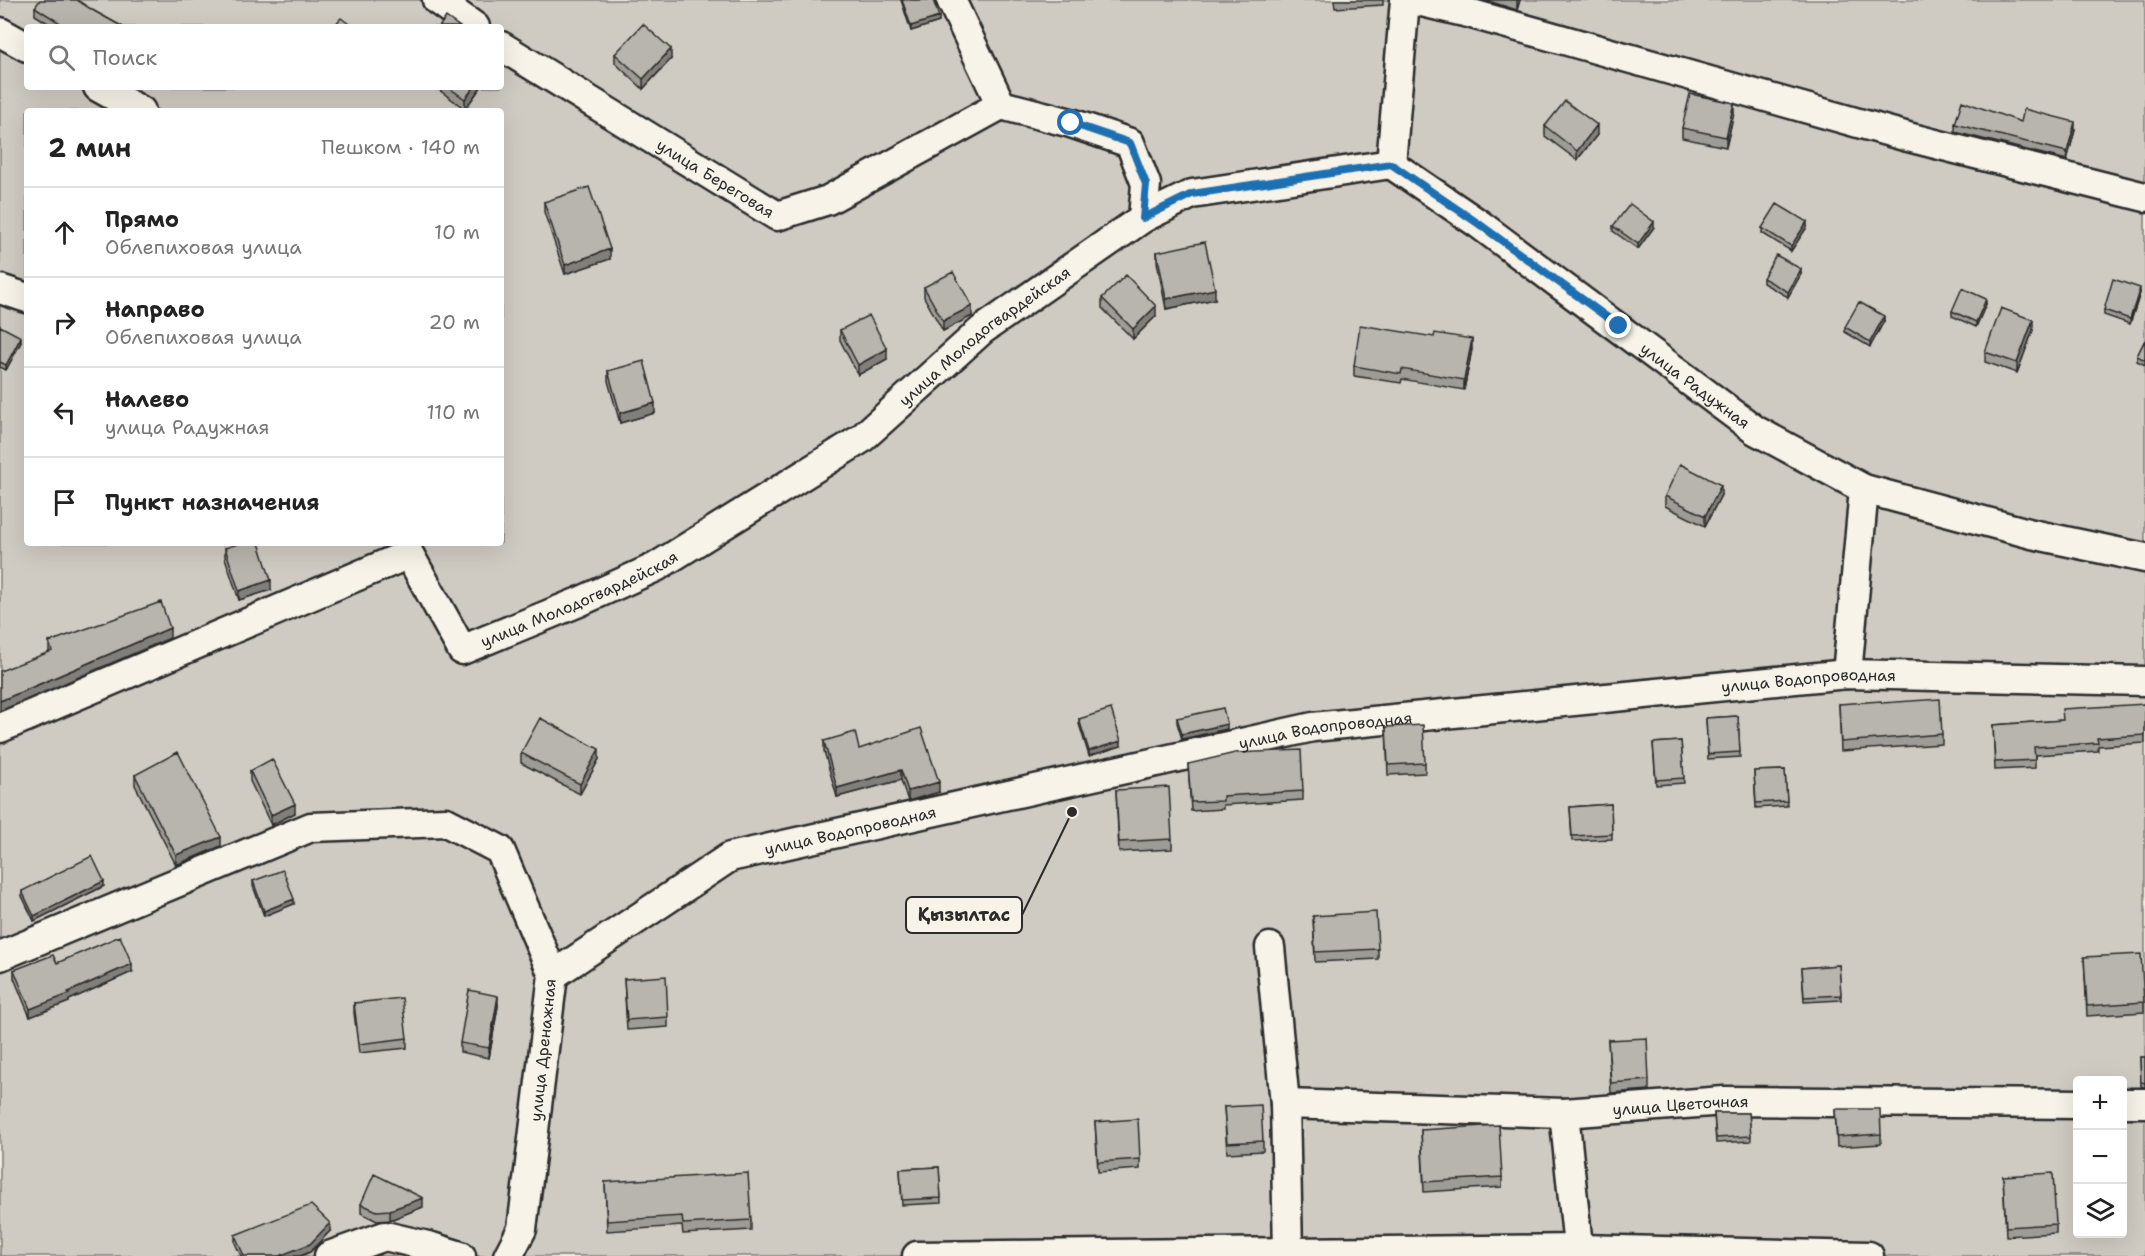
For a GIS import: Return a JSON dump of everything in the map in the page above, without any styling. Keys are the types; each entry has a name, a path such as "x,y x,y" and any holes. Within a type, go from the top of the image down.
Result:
{"street":[{"path":"437,0 471,24"},
{"path":"951,0 1001,105 1071,123 1130,143 1146,184 1143,218"},
{"path":"1143,218 1192,194 1391,164 1405,0"},
{"path":"1413,0 1472,14 1908,137 2145,197"},
{"path":"0,32 24,45"},
{"name":"улица Береговая","path":"504,48 777,216 828,200 1001,105"},
{"path":"104,90 136,108"},
{"name":"улица Радужная","path":"1391,164 1497,237 1755,430 1864,489 2032,534 2145,558"},
{"name":"улица Молодогвардейская","path":"0,728 409,554 462,650 589,598 656,567 861,439 982,330 1143,218"},
{"path":"0,289 24,297"},
{"path":"1847,674 1864,489"},
{"name":"улица Водопроводная","path":"553,975 730,857 1313,727 1847,674 2145,681"},
{"name":"улица Дренажная","path":"0,956 311,827 446,822 501,850 553,975 522,1229 508,1256"},
{"path":"1270,947 1285,1104 1288,1253"},
{"name":"улица Цветочная","path":"1285,1104 1564,1113 1724,1101 2073,1104"},
{"path":"2127,1103 2145,1103"},
{"path":"1564,1113 1579,1252"},
{"path":"329,1256 385,1236 432,1246 461,1256"},
{"path":"917,1256 1579,1252 1869,1256"}],"shaded area":[{"path":"0,0 2145,0 2145,1256 0,1256"}],"building":[{"path":"40,0 77,0 118,24 61,24 35,7"},
{"path":"902,0 933,0 939,17 911,26"},
{"path":"446,17 456,24 441,24"},
{"path":"341,18 349,24 336,24"},
{"path":"643,24 671,49 643,79 615,54"},
{"path":"452,90 472,90 465,99"},
{"path":"1690,94 1734,103 1726,137 1682,128"},
{"path":"1565,101 1597,125 1577,151 1545,126"},
{"path":"1962,101 2021,122 2024,109 2075,122 2067,152 1955,124"},
{"path":"589,187 610,249 565,265 544,202"},
{"path":"1630,204 1654,222 1638,244 1613,226"},
{"path":"1777,204 1807,222 1791,246 1762,228"},
{"path":"1205,242 1215,289 1166,299 1157,252"},
{"path":"1776,255 1801,269 1788,292 1763,278"},
{"path":"953,272 972,306 943,321 924,287"},
{"path":"1126,275 1156,306 1133,329 1102,298"},
{"path":"2113,279 2140,288 2130,319 2104,310"},
{"path":"1962,288 1986,299 1976,322 1952,311"},
{"path":"1859,302 1884,316 1870,342 1845,327"},
{"path":"2001,308 2033,320 2017,363 1985,352"},
{"path":"869,315 887,349 858,365 840,330"},
{"path":"1360,325 1434,337 1435,333 1472,339 1464,380 1402,369 1401,374 1354,366"},
{"path":"0,326 21,337 6,365 0,362"},
{"path":"2145,340 2145,360 2137,356"},
{"path":"644,361 655,403 620,413 608,371"},
{"path":"1680,464 1721,485 1705,516 1665,496"},
{"path":"260,546 271,580 239,591 225,548"},
{"path":"161,602 170,628 0,701 0,671 52,651 49,642"},
{"path":"1940,699 1942,734 1841,742 1839,704"},
{"path":"2145,704 2145,735 2097,738 2098,743 2034,747 2035,760 1995,762 1993,725 2063,720 2062,709"},
{"path":"1223,708 1227,724 1182,734 1177,718"},
{"path":"1111,709 1121,741 1089,751 1079,719"},
{"path":"1738,716 1740,752 1708,754 1706,718"},
{"path":"540,718 599,749 580,784 521,753"},
{"path":"1423,725 1425,763 1388,765 1386,727"},
{"path":"921,728 939,782 908,791 901,770 837,788 824,741 855,732 859,749"},
{"path":"1681,741 1684,778 1656,780 1653,743"},
{"path":"1301,750 1303,791 1223,796 1223,801 1191,802 1188,764 1235,753"},
{"path":"178,752 221,837 176,855 135,775"},
{"path":"272,759 295,804 271,815 250,771"},
{"path":"1785,770 1787,801 1756,803 1754,771"},
{"path":"1169,787 1172,839 1119,842 1116,790"},
{"path":"1611,804 1612,834 1572,836 1570,807"},
{"path":"92,856 104,881 34,916 22,891"},
{"path":"283,870 294,899 264,911 253,881"},
{"path":"1376,912 1378,949 1315,952 1313,916"},
{"path":"120,936 132,964 68,992 69,994 30,1009 14,970 53,955 57,963"},
{"path":"2141,954 2144,1002 2087,1006 2084,957"},
{"path":"1839,965 1841,995 1804,997 1802,968"},
{"path":"666,976 668,1017 627,1020 624,979"},
{"path":"469,990 498,996 489,1048 460,1043"},
{"path":"402,998 407,1038 359,1044 354,1003"},
{"path":"1647,1038 1649,1080 1611,1083 1608,1040"},
{"path":"2140,1057 2145,1057 2145,1083 2141,1082"},
{"path":"1261,1105 1263,1141 1227,1143 1224,1107"},
{"path":"1835,1109 1880,1109 1881,1134 1837,1137"},
{"path":"1714,1113 1749,1113 1751,1136 1716,1138"},
{"path":"1138,1119 1140,1159 1098,1162 1095,1122"},
{"path":"1499,1125 1502,1177 1424,1182 1421,1130"},
{"path":"939,1167 941,1198 902,1200 900,1169"},
{"path":"748,1173 751,1220 683,1224 682,1216 607,1221 605,1182"},
{"path":"2053,1173 2056,1224 2006,1227 2003,1176"},
{"path":"374,1174 423,1198 390,1210 377,1211 361,1204"},
{"path":"311,1205 330,1223 310,1244 279,1256 244,1256 235,1235"}],"place":[{"name":"Қызылтас","path":"1072,812"}],"route":[{"path":"1071,123 1130,143 1146,184 1143,218 1192,194 1391,164 1479,224 1619,326"}]}
